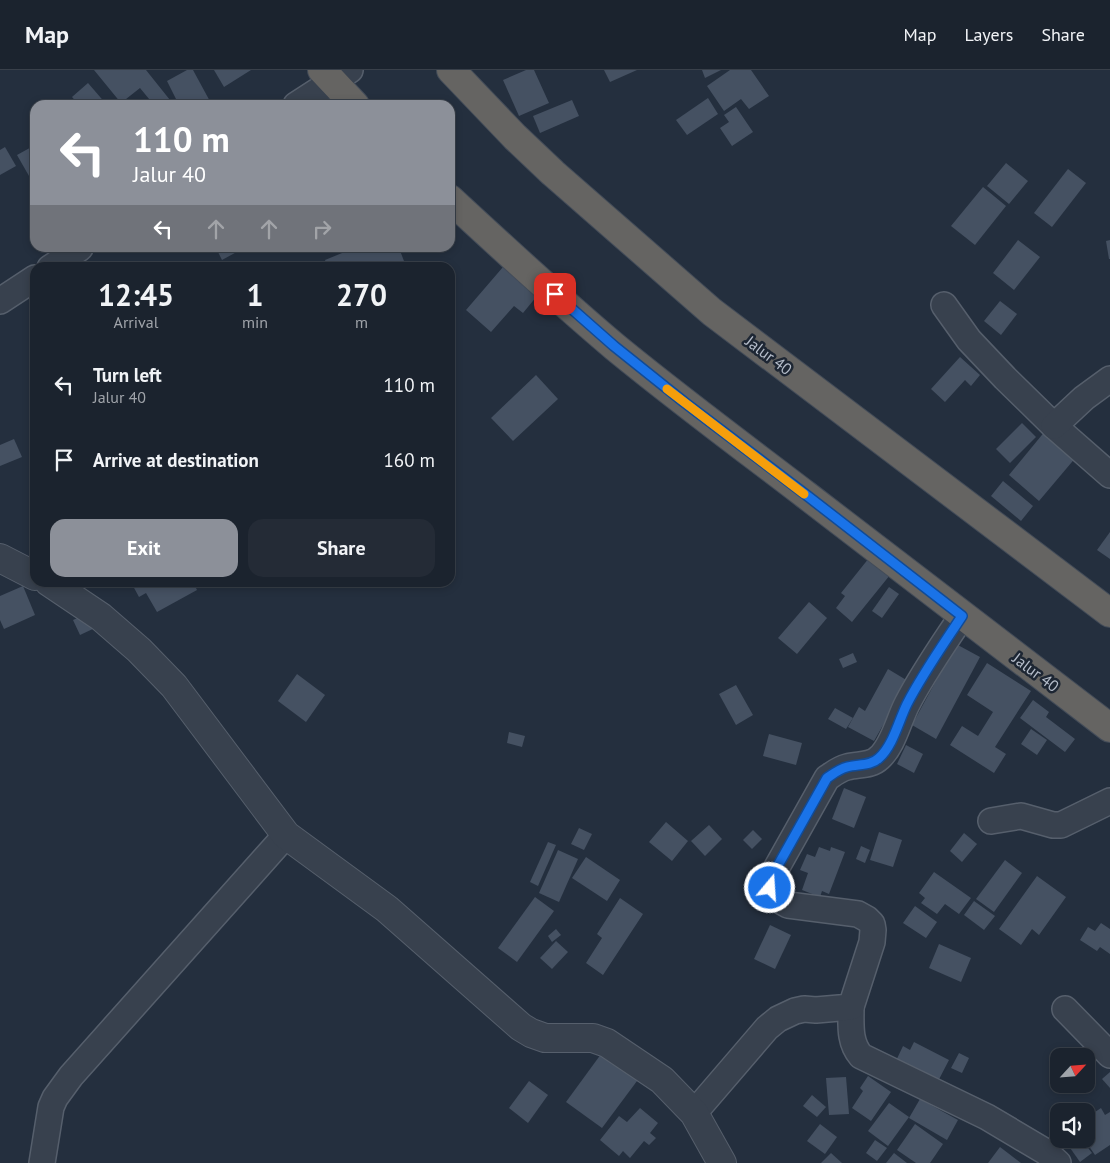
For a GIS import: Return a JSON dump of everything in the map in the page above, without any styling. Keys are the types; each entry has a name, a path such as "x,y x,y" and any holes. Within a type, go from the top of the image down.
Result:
{"highway":[{"name":"Jalur 40","path":"451,70 515,137 553,173 712,312 1110,613"},
{"path":"334,74 352,100"},
{"name":"Jalur 40","path":"455,204 614,346 684,402 1110,728"}],"street":[{"path":"302,100 334,74"},
{"path":"59,262 74,252"},
{"path":"0,301 30,281"},
{"path":"944,305 968,340 1005,378 1054,426 1110,475"},
{"path":"1054,426 1084,398 1110,379"},
{"path":"0,558 30,573"},
{"path":"56,587 101,617 139,650 174,686 286,835 387,909 520,1027 546,1038 593,1038 607,1043 662,1080 694,1113 722,1163"},
{"path":"962,616 926,669 884,753 874,762 846,767 827,778 772,876 770,888 778,901 788,905 858,914 872,924 874,930 872,942 851,1007 853,1044 861,1056 987,1116 1046,1152 1058,1163"},
{"path":"992,821 1021,816 1061,826 1110,801"},
{"path":"42,1163 51,1107 55,1098 71,1076 286,835"},
{"path":"694,1113 767,1028 788,1013 804,1009 816,1010 851,1007"},
{"path":"1065,1009 1110,1055"}],"building":[{"path":"94,70 146,70 170,100 150,100 140,88 125,100 119,100"},
{"path":"187,70 193,70 209,100 176,100 167,81"},
{"path":"214,70 251,70 224,87"},
{"path":"526,70 534,70 549,103 519,116 503,80"},
{"path":"604,70 637,70 610,82"},
{"path":"702,70 721,70 705,78"},
{"path":"730,70 751,70 769,96 749,109 741,99 724,111 707,86"},
{"path":"88,83 103,100 75,100 72,97"},
{"path":"708,98 718,114 687,135 676,120"},
{"path":"572,100 579,116 540,133 533,116"},
{"path":"736,107 753,132 732,146 720,128 729,122 724,115"},
{"path":"5,147 16,166 0,175 0,150"},
{"path":"30,148 30,178 17,155"},
{"path":"1006,163 1028,181 1009,204 987,186"},
{"path":"1068,169 1086,183 1052,227 1034,213"},
{"path":"983,187 1006,206 975,245 951,226"},
{"path":"1018,240 1040,257 1014,290 993,273"},
{"path":"1110,240 1110,259 1109,259 1106,241"},
{"path":"218,252 237,252 222,260"},
{"path":"345,252 401,252 404,261 326,262 325,260"},
{"path":"503,267 537,296 523,313 514,306 491,332 466,310"},
{"path":"1000,301 1017,314 1001,335 984,321"},
{"path":"960,357 980,375 971,386 965,380 945,402 931,389"},
{"path":"536,375 558,399 513,441 491,418"},
{"path":"1022,423 1036,437 1010,463 996,449"},
{"path":"1046,430 1077,456 1039,501 1009,475"},
{"path":"14,439 22,457 0,466 0,445"},
{"path":"1003,481 1033,506 1021,521 991,496"},
{"path":"1110,532 1110,559 1097,550"},
{"path":"869,558 890,575 852,622 836,608 845,596 841,593"},
{"path":"23,586 35,615 4,629 0,620 0,596"},
{"path":"134,587 196,587 197,590 157,612 146,593 139,597"},
{"path":"889,587 899,594 882,618 872,611"},
{"path":"809,602 827,618 797,654 778,638"},
{"path":"91,612 97,627 80,635 73,620"},
{"path":"956,644 980,657 936,739 912,725"},
{"path":"853,653 857,662 843,668 839,659"},
{"path":"987,663 1031,691 995,747 1006,754 994,773 950,745 962,726 978,736 993,712 967,695"},
{"path":"888,669 908,681 874,741 848,727 859,707 865,711"},
{"path":"297,674 325,695 306,722 278,701"},
{"path":"736,685 753,715 736,725 719,694"},
{"path":"1033,700 1049,712 1046,717 1075,739 1065,752 1020,718"},
{"path":"835,708 853,718 846,729 828,719"},
{"path":"1031,729 1047,740 1037,755 1021,744"},
{"path":"509,732 525,736 522,747 507,743"},
{"path":"769,734 802,743 796,765 763,756"},
{"path":"906,745 923,754 914,773 897,764"},
{"path":"844,788 866,797 854,828 832,819"},
{"path":"666,822 688,841 672,861 649,842"},
{"path":"709,825 722,839 705,856 691,841"},
{"path":"579,828 592,834 584,850 571,844"},
{"path":"753,830 762,839 752,849 743,840"},
{"path":"879,832 902,840 893,867 870,860"},
{"path":"964,833 977,844 962,862 950,851"},
{"path":"548,842 556,845 538,886 530,882"},
{"path":"861,846 870,850 865,863 856,859"},
{"path":"819,847 830,851 831,847 845,852 829,894 822,891 820,897 802,890 808,873 800,870 807,854 815,857"},
{"path":"558,850 578,859 559,902 539,893"},
{"path":"586,857 620,880 607,901 572,878"},
{"path":"1005,860 1022,873 994,912 976,899"},
{"path":"934,872 971,898 959,914 945,904 937,914 921,903 925,898 919,893"},
{"path":"1037,876 1066,897 1039,935 1032,929 1021,945 999,929"},
{"path":"535,897 554,911 517,962 498,948"},
{"path":"620,898 643,914 603,975 586,963 602,938 597,934"},
{"path":"974,901 995,916 984,930 964,915"},
{"path":"915,906 937,922 926,938 903,923"},
{"path":"1101,923 1110,929 1110,954 1100,947 1097,951 1080,940 1088,927 1095,931"},
{"path":"770,925 791,935 775,969 754,959"},
{"path":"556,929 561,935 552,942 548,936"},
{"path":"556,941 568,952 552,969 540,958"},
{"path":"939,944 971,958 961,982 929,968"},
{"path":"914,1042 949,1060 935,1087 894,1065 903,1046 910,1050"},
{"path":"604,1050 640,1077 602,1128 566,1102"},
{"path":"959,1053 969,1058 962,1073 951,1068"},
{"path":"1110,1072 1110,1088 1102,1079"},
{"path":"868,1076 891,1092 871,1121 852,1108 863,1091 860,1088"},
{"path":"846,1077 849,1114 829,1115 826,1078"},
{"path":"529,1081 548,1095 528,1123 509,1108"},
{"path":"812,1095 826,1107 817,1117 803,1106"},
{"path":"920,1099 958,1120 947,1140 909,1118"},
{"path":"889,1103 909,1117 888,1146 868,1131"},
{"path":"640,1108 658,1123 650,1133 656,1138 649,1145 644,1141 630,1158 623,1151 619,1156 600,1140 619,1116 627,1122"},
{"path":"1101,1108 1105,1115 1110,1112 1110,1145 1095,1155 1090,1148 1095,1148 1095,1112"},
{"path":"820,1124 837,1137 825,1154 807,1141"},
{"path":"915,1124 943,1144 930,1163 916,1163 897,1150"},
{"path":"875,1140 887,1148 877,1161 866,1153"},
{"path":"1000,1147 1021,1163 988,1163"},
{"path":"1070,1148 1088,1148 1092,1153 1080,1162"},
{"path":"831,1153 842,1163 821,1163"},
{"path":"894,1153 907,1163 886,1163"}],"slow traffic":[{"path":"667,389 804,494"}],"route":[{"path":"555,294 614,346 684,402 962,616 926,669 906,706 894,735 881,757 874,762 846,767 827,778 772,876 770,888"}]}
